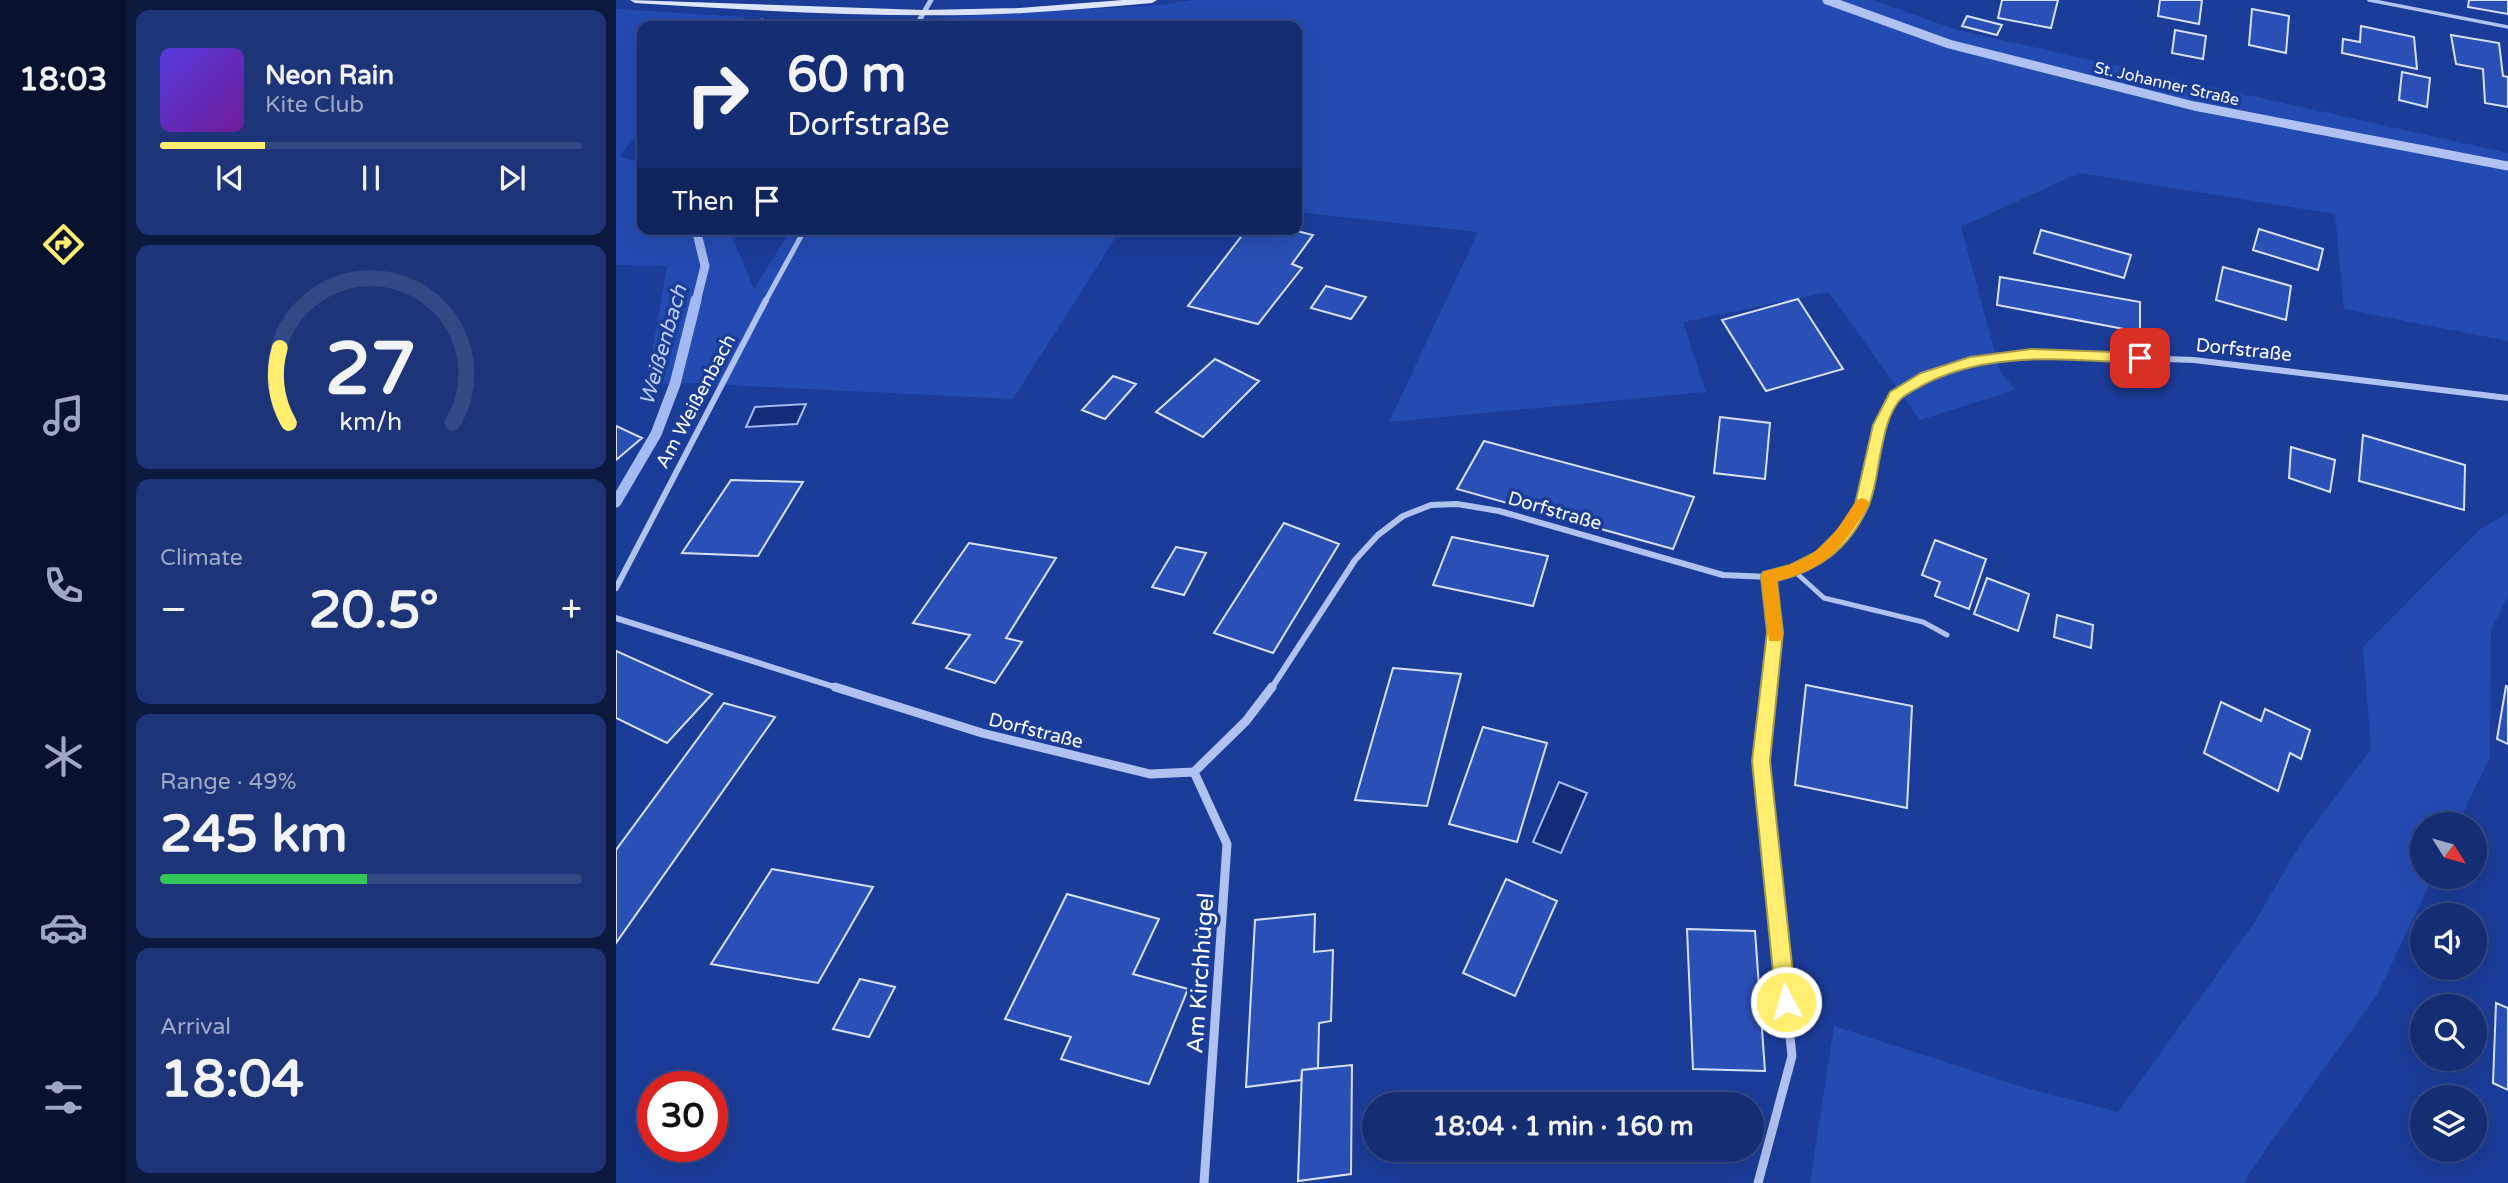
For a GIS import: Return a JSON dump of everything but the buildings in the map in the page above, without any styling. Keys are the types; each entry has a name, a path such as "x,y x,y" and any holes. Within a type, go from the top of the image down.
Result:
{"main road":[{"path":"635,0 924,12 1018,11 1152,0"}],"street":[{"path":"919,21 931,0"},
{"name":"St. Johanner Straße","path":"1827,0 1950,44 2194,106 2508,166"},
{"name":"Am Weißenbach","path":"616,588 723,380 802,235"},
{"name":"Dorfstraße","path":"616,618 982,733 1150,774 1194,772 1261,704 1360,551 1383,530 1430,505 1464,505 1499,511 1723,575 1769,577 1821,557 1844,534 1862,505 1880,425 1895,396 1926,377 1970,362 2031,354 2194,360 2508,398"},
{"path":"1758,1183 1791,1056 1761,761 1775,632 1769,577"},
{"name":"Am Kirchhügel","path":"1194,772 1227,844 1204,1183"}],"lane":[{"path":"2369,0 2508,27"},
{"path":"1793,570 1824,598 1923,622 1947,635"}],"shaded area":[{"path":"1192,0 1873,0 1957,30 2508,153 2508,341 2344,309 2335,214 2079,173 1961,227 2000,371 2015,390 1920,420 1829,292 1683,322 1706,392 1389,422 1478,232 1302,213 1302,21 916,21 1160,5"},
{"path":"616,9 745,17 741,21 637,21 637,136 619,156 637,161 637,235 732,235 754,289 787,235 1117,235 1013,399 686,383 646,386 667,266 616,265"},
{"path":"806,404 797,424 746,427 755,407"},
{"path":"2508,513 2508,597 2491,629 2490,757 2464,812 2410,812 2410,889 2427,889 2421,903 2410,903 2410,925 2377,995 2249,1173 2245,1183 1810,1183 1834,1026 2023,1087 2118,1112 2256,920 2301,843 2371,749 2363,647 2479,530"},
{"path":"1559,782 1587,793 1561,853 1533,842"}],"waterway":[{"name":"Weißenbach","path":"696,302 705,266 697,235"},
{"name":"Weißenbach","path":"616,502 656,434 675,384 696,300"}],"slow traffic":[{"path":"1774,636 1769,577 1821,557 1844,534 1862,504"}],"route":[{"path":"1786,1002 1761,761 1775,632 1769,577 1821,557 1844,534 1862,505 1880,425 1895,396 1926,377 1970,362 2031,354 2140,358"}]}
